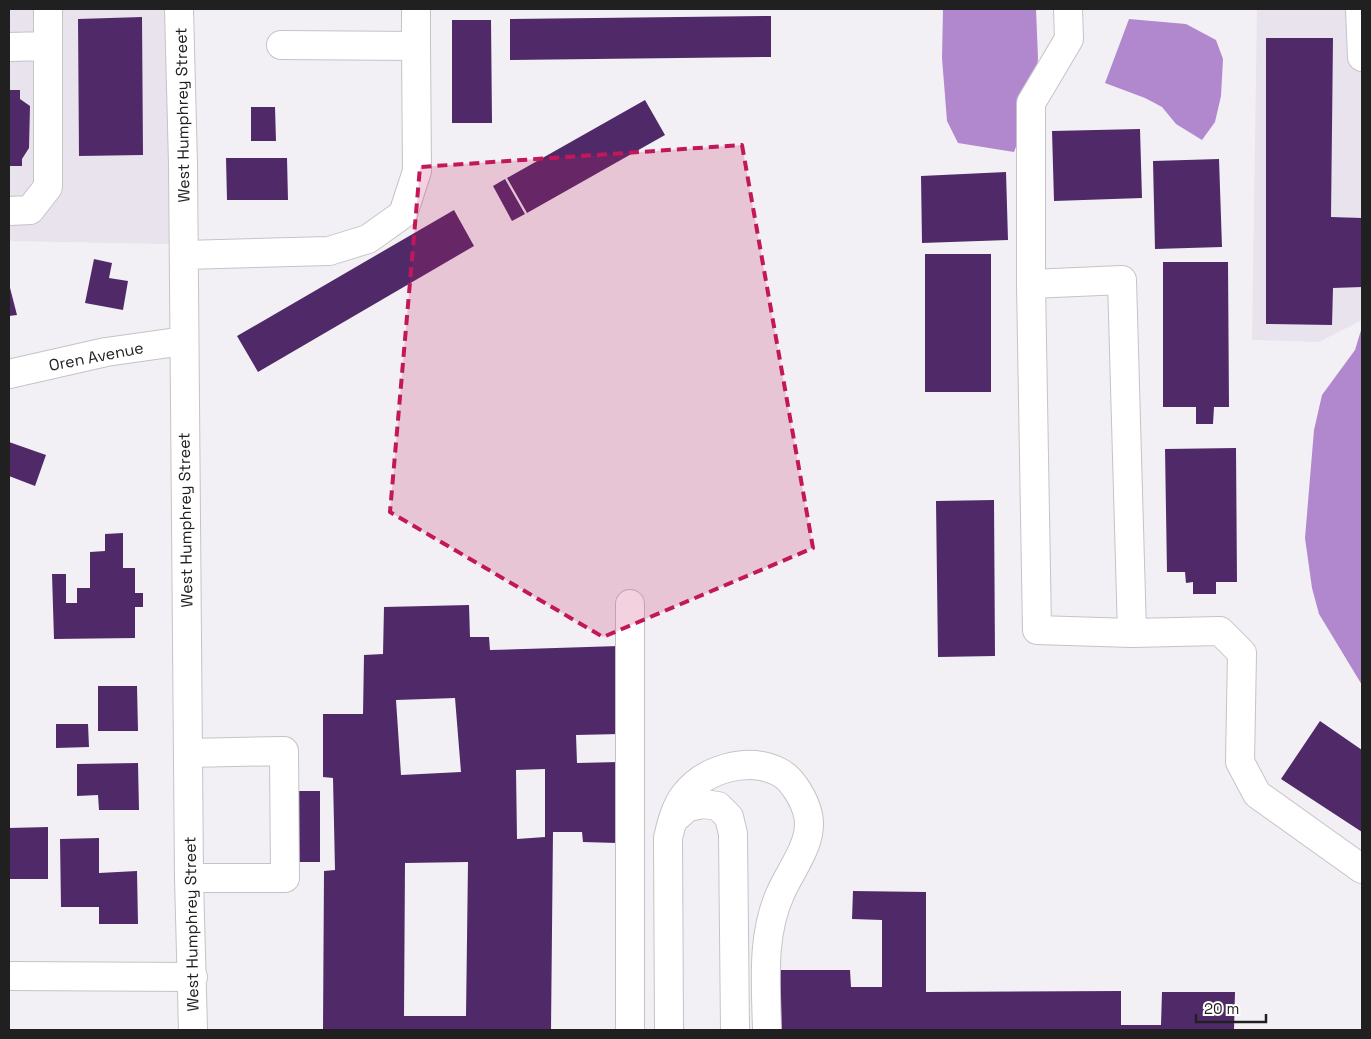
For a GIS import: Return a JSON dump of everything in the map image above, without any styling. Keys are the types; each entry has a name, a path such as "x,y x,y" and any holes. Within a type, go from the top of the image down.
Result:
{"street":[{"path":"9,211 30,210 48,187 48,9"},
{"name":"West Humphrey Street","path":"179,9 184,255 189,878 193,1030"},
{"path":"184,255 329,252 368,239 403,214 417,171 416,9"},
{"path":"1068,9 1069,39 1031,103 1031,284 1037,630 1132,633 1220,631 1242,653 1240,762 1257,794 1362,869"},
{"path":"281,45 416,46"},
{"path":"9,46 47,46"},
{"path":"1031,284 1122,280 1132,633"},
{"name":"Oren Avenue","path":"9,374 106,352 184,341"},
{"path":"630,604 630,1030"},
{"path":"188,752 284,751 284,878 189,878"},
{"path":"669,1030 668,838 673,820 684,796 704,777 729,767 756,765 780,772 799,792 808,817 805,845 780,894 768,931 765,960 767,1030"},
{"path":"673,820 688,807 703,804 718,806 729,817 733,834 736,1030"},
{"path":"9,976 193,977"}],"highlighted area":[{"path":"742,145 813,548 603,637 390,512 420,167"}],"shaded area":[{"path":"9,9 166,9 170,244 9,241"},
{"path":"943,9 1036,9 1038,58 1035,95 1014,152 958,143 947,121 942,58"},
{"path":"1257,9 1362,9 1362,320 1319,342 1252,340"},
{"path":"1129,19 1186,24 1216,40 1223,59 1221,96 1215,122 1202,140 1176,124 1162,107 1145,98 1105,83"},
{"path":"1362,327 1362,685 1319,614 1312,588 1305,538 1314,430 1322,395 1355,350"}],"building":[{"path":"771,16 771,57 510,60 510,19"},
{"path":"142,17 143,155 79,156 78,19"},
{"path":"452,20 491,20 492,123 452,123"},
{"path":"1266,38 1333,38 1331,217 1362,218 1362,287 1333,288 1332,325 1266,324"},
{"path":"9,90 20,90 20,99 30,106 29,148 22,159 22,166 9,166"},
{"path":"645,100 665,135 527,213 507,178"},
{"path":"251,107 275,107 276,141 251,141"},
{"path":"1140,129 1142,198 1054,201 1052,131"},
{"path":"226,158 287,158 288,200 227,200"},
{"path":"1219,159 1222,247 1155,249 1153,161"},
{"path":"1006,172 1008,240 922,243 921,176"},
{"path":"505,179 525,214 512,221 493,186"},
{"path":"454,210 474,246 258,372 237,336"},
{"path":"925,254 991,254 991,392 925,392"},
{"path":"94,259 112,263 109,278 128,281 123,310 85,303"},
{"path":"1163,262 1228,262 1229,407 1214,407 1213,424 1196,424 1196,407 1163,407"},
{"path":"9,284 17,315 9,316"},
{"path":"9,442 46,455 35,486 9,476"},
{"path":"1236,448 1237,582 1216,582 1216,594 1193,594 1193,582 1186,583 1185,572 1167,572 1165,449"},
{"path":"994,500 995,656 938,657 936,501"},
{"path":"123,533 123,568 135,568 135,593 143,593 143,607 135,607 135,638 54,639 52,574 66,574 66,603 77,603 77,588 90,588 90,552 105,551 105,534"},
{"path":"469,605 470,637 489,637 490,650 619,646 620,734 576,735 577,763 619,762 617,843 583,842 582,832 553,832 551,1030 323,1030 324,871 335,870 333,778 323,777 323,714 363,714 364,655 383,654 384,607","holes":["455,698 461,772 401,775 396,700","545,769 545,837 517,839 516,770","468,862 466,1016 404,1016 405,863"]},
{"path":"98,686 137,686 138,731 98,731"},
{"path":"1320,721 1362,750 1362,832 1281,779"},
{"path":"56,724 88,724 89,747 56,748"},
{"path":"138,763 139,810 99,810 98,795 77,796 77,764"},
{"path":"297,791 320,791 320,862 297,862"},
{"path":"48,827 48,879 9,879 9,828"},
{"path":"99,838 99,873 137,871 138,924 99,924 99,907 61,907 60,839"},
{"path":"853,891 926,892 926,992 1121,991 1121,1025 1161,1025 1162,992 1235,992 1234,1030 780,1030 780,970 850,970 851,987 882,987 882,920 852,919"}]}
